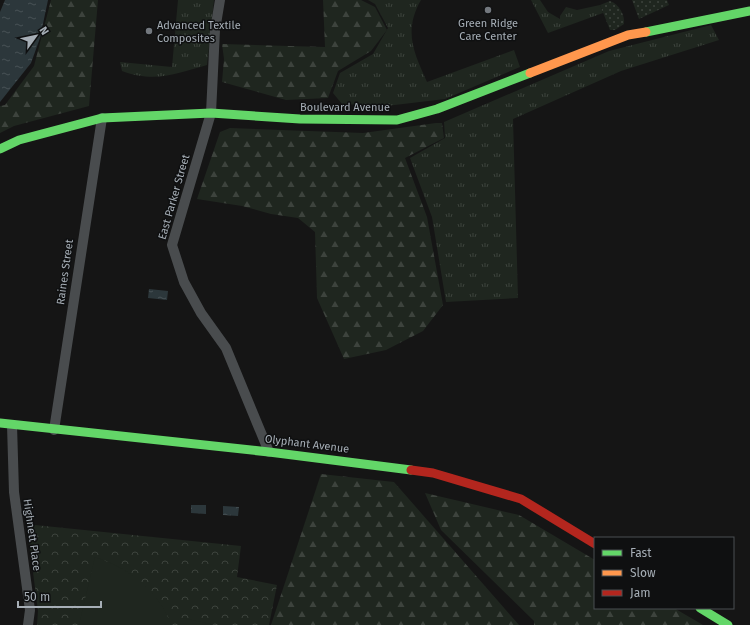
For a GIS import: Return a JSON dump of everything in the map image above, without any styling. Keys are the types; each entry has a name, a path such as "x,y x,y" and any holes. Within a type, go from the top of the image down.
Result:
{"street":[{"name":"East Parker Street","path":"220,0 215,30 211,113 172,246 184,282 201,313 226,348 269,452"},
{"name":"Boulevard Avenue","path":"0,150 19,140 102,118 211,113 300,119 364,121 397,120 437,109 628,35 750,11"},
{"name":"Raines Street","path":"54,430 102,118"},
{"name":"Olyphant Avenue","path":"0,423 269,452 433,473 521,499 594,543"},
{"name":"Highnett Place","path":"12,425 14,492 30,610 28,625"},
{"path":"702,609 728,625"}],"green space":[{"path":"51,0 98,0 89,106 14,126 0,133 0,106 5,105 34,66"},
{"path":"178,0 214,0 207,65 175,74 155,77 134,75 122,71 120,62 172,67"},
{"path":"323,0 361,0 375,7 387,30 371,51 338,71 328,98 286,100 222,82 224,59 222,44 325,47"},
{"path":"368,0 421,0 413,22 412,42 427,82 514,50 520,67 445,99 386,106 342,104 333,93 340,73 373,54 388,28 375,4"},
{"path":"531,0 540,0 548,12 560,19 560,16 566,7 577,10 600,5 603,13 548,33"},
{"path":"632,0 667,0 669,5 639,19"},
{"path":"610,1 619,7 624,17 624,24 615,30 610,30 600,5"},
{"path":"711,25 719,40 621,71 513,119 518,298 446,302 432,217 410,158 445,138 444,122 609,51"},
{"path":"442,123 444,138 405,158 427,217 443,305 423,331 386,350 344,359 317,298 315,232 298,218 271,214 242,206 197,199 220,132 230,128 363,133"},
{"path":"321,474 394,482 519,625 271,625"},
{"path":"425,493 519,515 594,559 594,609 676,609 703,625 534,625 534,621 441,530"},
{"path":"35,525 241,546 237,577 277,585 269,625 37,625 38,611 28,533"},
{"path":"95,557 119,567 141,582 159,601 166,612 171,625 79,625"},
{"path":"182,618 215,625 182,625"}],"water":[{"path":"5,0 48,0 40,38 31,63 0,102 0,12"},
{"path":"149,289 168,291 167,300 148,298"},
{"path":"191,505 206,505 206,514 191,513"},
{"path":"223,506 239,507 238,516 223,515"}],"traffic: fast":[{"path":"646,32 750,11"},
{"path":"0,149 19,140 102,118 211,113 300,119 397,120 437,109 530,73"},
{"path":"0,423 269,452 411,470"},
{"path":"702,609 728,625"}],"traffic: slow":[{"path":"530,73 628,35 646,32"}],"traffic: jam":[{"path":"411,470 433,473 521,499 594,543"}],"place":[{"name":"Green Ridge Care Center","path":"488,10"},
{"name":"Advanced Textile Composites","path":"149,31"}]}
